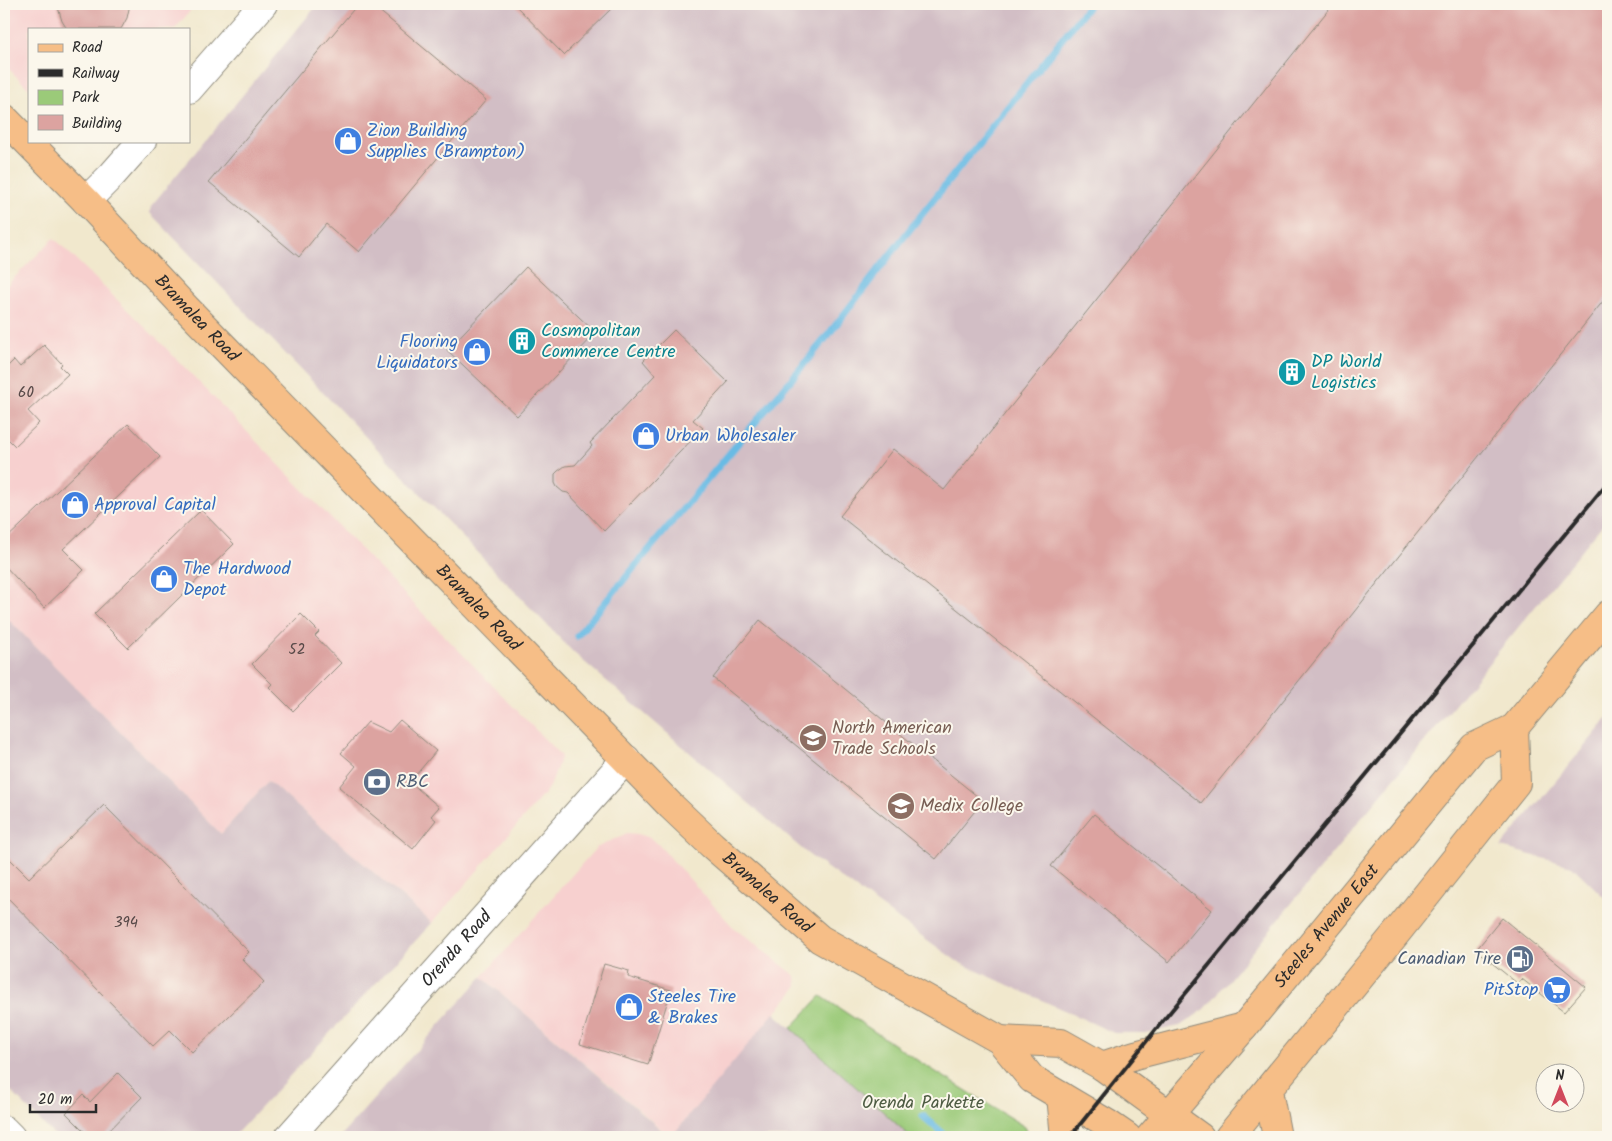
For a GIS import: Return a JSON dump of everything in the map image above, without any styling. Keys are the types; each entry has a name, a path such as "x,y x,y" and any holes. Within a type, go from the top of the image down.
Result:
{"main road":[{"name":"Bramalea Road","path":"4,118 86,201 186,308 671,806 712,845 820,939 964,1018 1000,1040 1032,1079 1127,1137"},
{"name":"Steeles Avenue East","path":"1150,1137 1244,1027 1474,747 1514,728 1608,615"},
{"path":"1229,1137 1516,783 1514,728"},
{"path":"1102,1066 1135,1055 1244,1027"},
{"name":"Bramalea Road","path":"1000,1040 1061,1043 1102,1066 1200,1137"},
{"path":"1268,1091 1277,1137"},
{"path":"1061,1096 1065,1137"}],"street":[{"path":"190,88 262,4"},
{"path":"86,201 141,142"},
{"name":"Orenda Road","path":"289,1137 626,759"},
{"path":"4,1130 11,1137"}],"shaded area":[{"path":"4,4 196,4 176,28 28,28 28,88 4,64"},
{"path":"318,4 1608,4 1608,518 1205,1009 1180,1026 1146,1033 1114,1033 958,962 809,855 574,653 150,213 151,206"},
{"path":"54,238 160,342 561,756 552,782 544,794 432,923 268,781 221,834 4,615 4,288"},
{"path":"4,615 221,834 268,781 432,923 233,1137 56,1137 4,1084"},
{"path":"1608,718 1608,901 1572,866 1501,847"},
{"path":"627,833 648,837 657,843 734,928 796,976 797,987 671,1137 482,977 596,848"},
{"path":"482,977 670,1137 340,1137"},
{"path":"774,1013 791,1028 911,1137 671,1137"}],"green space":[{"name":"Orenda Parkette","path":"821,996 920,1062 1025,1127 1030,1137 911,1137 791,1028"}],"building":[{"path":"57,4 130,4 127,18 122,28 66,28 62,21"},
{"name":"Zion Building Supplies (Brampton)","path":"358,4 371,4 486,100 359,252 326,224 299,257 209,182"},
{"path":"514,4 616,4 564,55"},
{"name":"DP World Logistics","path":"1333,4 1608,4 1608,295 1201,803 840,516 893,449 944,490"},
{"name":"Cosmopolitan Commerce Centre","path":"526,267 596,333 517,416 447,350"},
{"name":"Urban Wholesaler","path":"674,330 728,382 693,420 703,428 604,531 568,493 563,492 557,487 555,474 565,466 575,465 592,446 590,443 655,375 643,361"},
{"path":"44,345 62,364 60,366 68,374 28,411 39,423 15,446 4,435 4,370 14,360 20,367"},
{"path":"128,424 160,457 63,549 84,570 44,608 4,565 4,541"},
{"name":"The Hardwood Depot","path":"201,510 234,544 128,648 94,614"},
{"path":"301,614 319,632 315,636 341,663 293,711 269,687 272,684 252,664"},
{"path":"760,620 983,801 936,859 713,678"},
{"name":"RBC","path":"400,720 436,751 410,782 439,807 431,816 436,820 413,849 339,787 356,766 341,753 368,722 389,732"},
{"path":"104,805 249,952 242,959 264,982 192,1052 170,1030 153,1046 4,894 4,853 29,878"},
{"path":"1094,814 1212,910 1169,962 1051,866"},
{"name":"Canadian Tire","path":"1502,918 1586,987 1564,1012 1522,979 1518,984 1476,950"},
{"path":"604,964 629,971 628,977 671,990 648,1065 580,1044"},
{"path":"118,1073 142,1097 103,1137 90,1137 66,1113 83,1095 90,1102"}],"waterway":[{"path":"577,636 825,339 1090,4"},
{"path":"923,1116 947,1137"}],"railway":[{"path":"1070,1137 1162,1022 1608,482"}],"place":[{"name":"Zion Building Supplies (Brampton)","path":"348,141"},
{"name":"Cosmopolitan Commerce Centre","path":"522,341"},
{"name":"Flooring Liquidators","path":"477,352"},
{"name":"DP World Logistics","path":"1292,372"},
{"name":"Urban Wholesaler","path":"646,436"},
{"name":"Approval Capital","path":"75,505"},
{"name":"The Hardwood Depot","path":"164,579"},
{"name":"North American Trade Schools","path":"813,738"},
{"name":"RBC","path":"377,782"},
{"name":"Medix College","path":"901,806"},
{"name":"Canadian Tire","path":"1520,959"},
{"name":"PitStop","path":"1557,990"},
{"name":"Steeles Tire & Brakes","path":"629,1007"}]}
